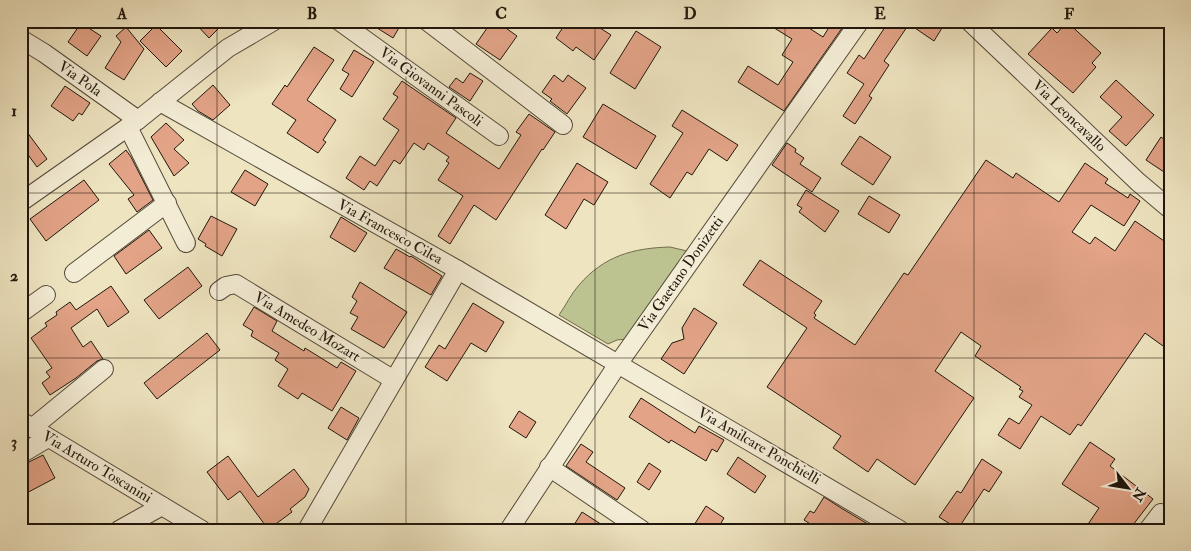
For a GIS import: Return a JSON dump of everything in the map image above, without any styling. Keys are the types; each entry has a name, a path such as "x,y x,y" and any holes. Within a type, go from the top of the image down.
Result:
{"street":[{"path":"21,202 133,124 228,48 274,21"},
{"name":"Via Giovanni Pascoli","path":"339,21 498,136"},
{"path":"427,21 563,125"},
{"name":"Via Gaetano Donizetti","path":"509,530 618,364 860,21"},
{"name":"Via Leoncavallo","path":"970,21 1138,182 1170,209"},
{"name":"Via Pola","path":"21,39 44,53 133,124"},
{"name":"Via Francesco Cilea","path":"160,102 458,270 618,364"},
{"path":"133,124 166,203 186,242"},
{"path":"74,273 166,203"},
{"path":"307,530 458,270"},
{"name":"Via Amedeo Mozart","path":"220,291 226,286 236,284 394,380"},
{"path":"21,313 46,295"},
{"name":"Via Amilcare Ponchielli","path":"618,364 900,530"},
{"name":"Via Arturo Toscanini","path":"104,369 27,425 202,530"},
{"path":"21,454 48,438"},
{"path":"549,467 625,525 642,530"},
{"name":"Via Arturo Toscanini","path":"119,530 162,506"},
{"path":"1148,530 1161,513"}],"green space":[{"path":"670,247 687,251 626,339 608,344 559,315 579,285 609,260 644,249"}],"building":[{"path":"193,21 226,21 209,38"},
{"path":"366,21 403,21 393,38"},
{"path":"492,21 496,21 517,36 500,60 476,44"},
{"path":"567,21 589,21 611,35 594,60 576,47 573,51 556,38"},
{"path":"763,21 798,21 823,37 833,21 847,21 784,111 738,82 748,66 778,85 793,62 782,55 792,39"},
{"path":"889,21 932,21 942,28 934,41 909,24 884,61 889,65 869,96 872,98 855,124 843,116 864,84 847,73 859,55 864,59"},
{"path":"1067,22 1101,53 1092,63 1096,67 1073,93 1028,54 1052,28 1057,33"},
{"path":"81,23 101,36 87,56 68,42"},
{"path":"156,25 182,51 166,67 140,41"},
{"path":"126,27 144,49 124,80 105,68 121,42 116,36"},
{"path":"636,31 661,47 635,89 610,73"},
{"path":"314,47 334,60 307,100 336,120 323,140 326,142 318,153 287,133 296,120 272,104 285,85 287,87"},
{"path":"354,50 374,62 352,97 340,89 349,74 342,70"},
{"path":"470,73 483,81 470,101 449,87 456,78 463,83"},
{"path":"554,75 563,82 568,75 586,88 567,114 542,92"},
{"path":"1116,80 1154,115 1126,146 1109,131 1122,117 1100,97"},
{"path":"402,81 456,118 446,133 499,169 521,135 516,132 529,114 555,132 496,220 474,205 450,244 438,236 463,196 438,180 449,163 446,161 449,157 428,143 424,150 414,143 400,164 394,160 377,186 370,181 364,190 346,178 360,156 375,166 399,130 383,119 398,97 393,94"},
{"path":"213,85 230,105 213,120 198,111 192,104"},
{"path":"65,86 90,103 82,115 79,113 73,121 51,106"},
{"path":"603,104 656,136 636,169 583,137"},
{"path":"682,110 738,145 727,161 709,149 692,175 687,172 670,198 650,184 683,133 672,126"},
{"path":"166,123 184,140 174,149 189,163 174,176 151,137"},
{"path":"21,124 47,159 37,167 21,145"},
{"path":"860,136 891,157 873,185 841,164"},
{"path":"1161,137 1170,144 1170,176 1146,160"},
{"path":"787,143 804,158 800,164 821,178 812,192 772,165"},
{"path":"126,150 153,200 137,212 128,199 134,195 109,164"},
{"path":"986,160 1013,178 1016,173 1059,202 1085,163 1108,179 1105,183 1128,198 1130,194 1140,201 1124,226 1091,205 1072,232 1090,244 1095,237 1115,251 1135,221 1170,245 1170,351 1145,333 1081,426 1078,424 1070,435 1041,416 1020,449 998,435 1009,418 1019,424 1032,405 1019,397 1023,391 1019,389 1021,387 975,356 981,346 961,332 935,371 974,398 915,485 877,459 868,472 833,448 841,436 767,387 807,328 743,285 760,260 822,301 814,313 816,315 814,318 855,345 904,273 908,275"},
{"path":"577,163 608,182 594,205 584,199 566,229 545,215"},
{"path":"245,170 268,184 255,206 231,192"},
{"path":"84,180 99,200 46,241 30,219"},
{"path":"806,190 839,211 825,232 799,212 802,208 797,205"},
{"path":"869,196 900,215 889,233 858,214"},
{"path":"211,216 237,229 222,256 205,246 206,244 198,239"},
{"path":"341,217 367,233 355,252 330,237"},
{"path":"149,230 162,248 126,274 114,256"},
{"path":"396,249 411,256 442,276 431,295 384,268"},
{"path":"188,267 202,286 159,319 144,300"},
{"path":"360,282 407,312 384,348 351,329 358,317 350,313 357,301 352,297"},
{"path":"111,286 129,312 108,327 97,309 71,328 83,347 91,341 103,359 97,361 50,395 42,383 50,377 46,372 52,368 31,338 47,326 45,323 57,315 56,312 70,302 76,310"},
{"path":"473,303 504,322 486,352 471,343 447,381 425,367 439,345 445,349"},
{"path":"254,307 277,321 272,331 304,351 305,348 337,368 341,362 356,371 332,411 302,393 298,399 278,386 288,369 275,360 279,353 251,336 253,331 243,325"},
{"path":"694,308 717,323 684,374 661,359 672,343 684,339 682,328"},
{"path":"207,333 220,350 157,399 144,383"},
{"path":"641,398 695,433 699,426 724,440 717,452 712,449 706,461 671,440 669,443 629,417"},
{"path":"341,407 359,418 347,440 328,428"},
{"path":"519,411 536,422 526,438 509,427"},
{"path":"1090,442 1115,459 1110,466 1153,499 1129,530 1084,530 1099,508 1062,484"},
{"path":"581,444 593,452 586,462 625,488 617,500 566,466"},
{"path":"43,455 55,478 21,496 21,466"},
{"path":"228,456 258,497 294,469 309,489 305,497 290,509 292,512 273,526 265,525 240,491 228,500 207,472"},
{"path":"738,457 766,476 755,493 727,474"},
{"path":"982,459 1002,472 989,492 984,489 958,529 939,517 957,491 961,493"},
{"path":"649,463 661,471 649,490 637,482"},
{"path":"824,497 878,530 820,530 804,520 810,511 814,513"},
{"path":"706,506 724,518 717,530 691,530"},
{"path":"582,512 610,530 571,530"}]}
